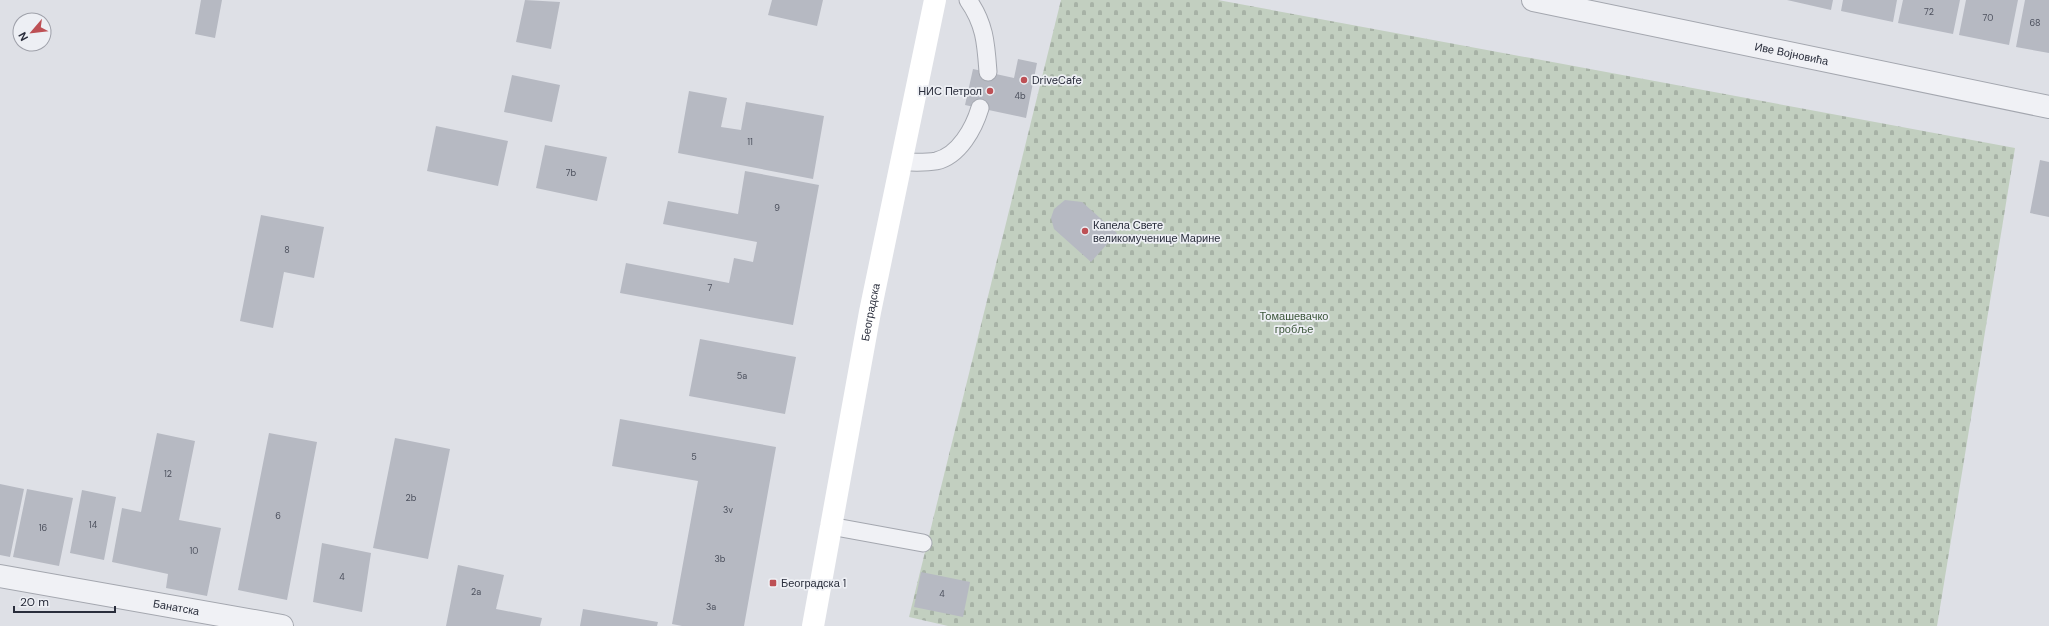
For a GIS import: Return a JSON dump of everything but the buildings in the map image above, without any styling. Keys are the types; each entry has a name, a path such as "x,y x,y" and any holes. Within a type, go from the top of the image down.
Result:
{"main road":[{"name":"Београдска","path":"813,626 870,312 935,0"}],"street":[{"name":"Иве Војновића","path":"1533,0 2049,107"},
{"name":"Банатска","path":"0,576 282,626"}],"lane":[{"path":"968,0 981,22 986,42 988,72"},
{"path":"902,162 937,161 951,153 964,141 975,125 980,108"},
{"path":"830,526 923,542"}],"green space":[{"name":"Томашевачко гробље","path":"1061,0 1218,0 2015,148 1937,626 948,626 909,617"}],"place":[{"name":"DriveCafe","path":"1024,80"},
{"name":"НИС Петрол","path":"990,91"},
{"name":"Капела Свете великомученице Марине","path":"1085,231"},
{"name":"Београдска 1","path":"773,583"}]}
